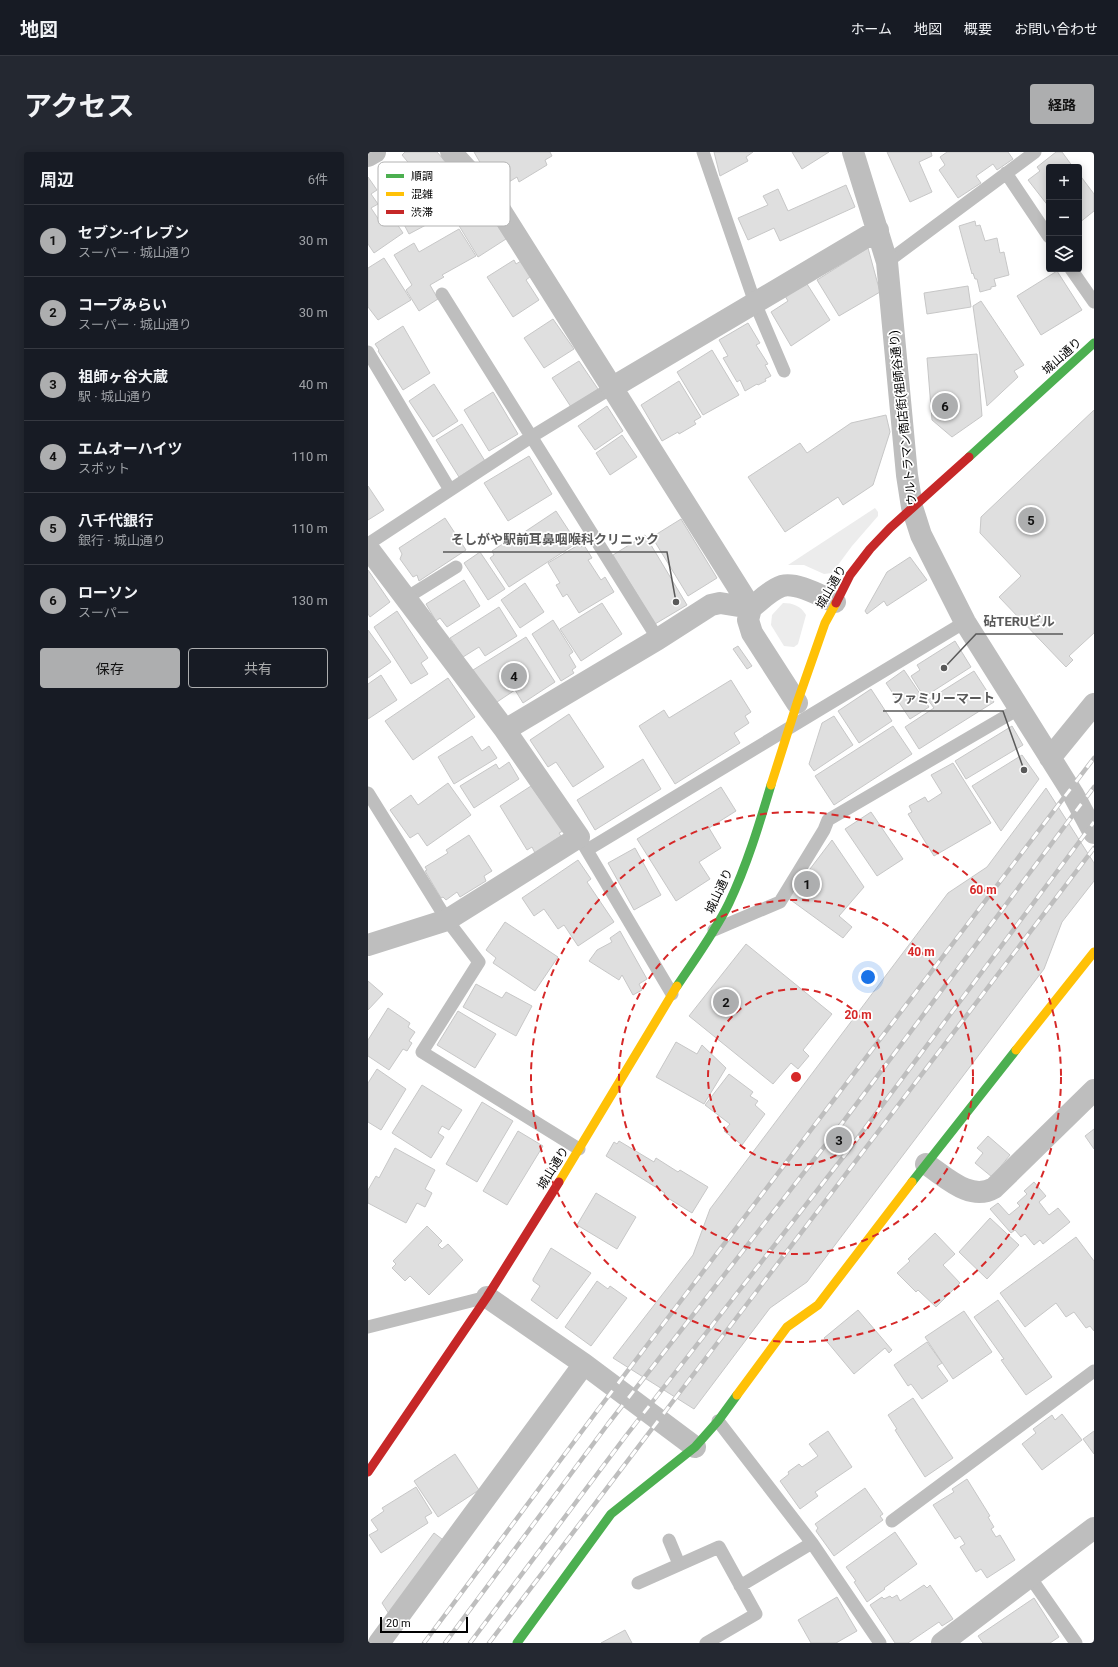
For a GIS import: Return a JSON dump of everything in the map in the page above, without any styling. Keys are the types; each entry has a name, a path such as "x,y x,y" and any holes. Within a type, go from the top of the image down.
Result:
{"street":[{"path":"368,156 375,152"},
{"path":"451,152 460,162"},
{"name":"ウルトラマン商店街(祖師谷通り)","path":"853,152 887,262 912,508 921,535 965,622 1073,794 1094,833"},
{"path":"510,225 613,387 750,608 748,620 752,633 797,703"},
{"path":"613,387 878,230"},
{"name":"城山通り","path":"368,1472 488,1297 672,994 714,930 729,903 751,850 797,703 825,623 850,575 870,549 912,508 1094,343"},
{"path":"368,548 505,730 583,843 447,920 368,945"},
{"path":"505,730 658,639 711,605 720,602 750,608 782,586 794,586 835,602"},
{"path":"1050,758 1094,704"},
{"path":"517,1643 611,1514 695,1447 718,1421 787,1327 818,1305 926,1164 1094,952"},
{"path":"926,1164 968,1191 987,1193 994,1188 1094,1090"},
{"path":"488,1297 584,1364 695,1447"},
{"path":"379,1643 584,1364"},
{"path":"942,1643 1094,1528"}],"lane":[{"path":"703,152 755,303 784,371"},
{"path":"887,262 1035,152"},
{"path":"1006,173 1046,232"},
{"path":"1073,272 1094,302"},
{"path":"442,294 658,639"},
{"path":"368,352 450,490"},
{"path":"368,544 531,437 613,387"},
{"path":"406,598 456,567"},
{"path":"672,994 583,843 791,726 965,622"},
{"path":"714,930 780,902 824,830 828,820 1020,708"},
{"path":"368,793 447,920 479,962 422,1052 579,1149"},
{"path":"368,1327 488,1297"},
{"path":"892,1521 1094,1371"},
{"path":"718,1421 812,1542 880,1643"},
{"path":"668,1540 679,1564"},
{"path":"740,1586 812,1542"},
{"path":"638,1583 719,1547 756,1614 706,1643"},
{"path":"1030,1577 1076,1643"}],"shaded area":[{"path":"875,508 878,512 878,516 852,546 832,573 824,574 804,565 788,565"},
{"path":"783,603 802,609 806,615 798,644 794,647 784,646 771,625 772,615"}],"building":[{"path":"405,152 437,152 446,162 408,162 402,155"},
{"path":"474,152 550,152 552,156 545,160 547,165 519,182 517,177 510,181 510,162 480,162"},
{"path":"714,152 753,152 746,157 748,161 720,176"},
{"path":"792,152 829,152 802,169"},
{"path":"887,152 931,152 932,156 919,162 932,192 910,202"},
{"path":"947,152 1008,152 1013,159 997,170 993,164 976,176 981,183 958,198 939,170 945,165 940,157"},
{"path":"1056,152 1062,152 1071,164 1046,164 1046,203 1028,180 1040,171 1037,167"},
{"path":"368,177 377,190 371,194 378,204 371,208 378,218 378,226 398,226 403,233 374,253 368,244"},
{"path":"1082,178 1094,194 1094,211 1082,221"},
{"path":"846,185 855,207 780,241 774,228 748,240 738,218 768,205 763,196 778,189 788,211"},
{"path":"975,221 976,226 980,225 985,241 997,238 1000,253 1004,252 1009,275 994,279 996,286 980,292 977,279 975,279 973,273 972,274 959,226"},
{"path":"405,226 424,226 409,234"},
{"path":"459,226 497,226 506,239 478,257"},
{"path":"459,229 476,256 442,275 444,277 430,285 438,299 419,311 406,290 412,285 394,255 414,243 419,252"},
{"path":"868,248 880,292 839,316 817,280"},
{"path":"384,258 411,300 378,320 368,307 368,268"},
{"path":"514,260 516,264 521,261 531,276 526,280 539,300 513,317 487,277"},
{"path":"1058,272 1082,310 1041,335 1017,296"},
{"path":"807,284 830,320 791,346 771,312 788,301 785,296"},
{"path":"968,286 971,307 927,314 924,293"},
{"path":"981,301 1024,365 1014,371 1018,377 987,406 973,306"},
{"path":"553,319 574,349 544,368 524,338"},
{"path":"748,323 760,343 756,345 768,364 765,365 771,376 765,379 766,381 745,391 740,380 737,382 723,358 728,356 719,340"},
{"path":"403,326 430,373 403,390 375,344"},
{"path":"712,350 739,395 703,415 677,372"},
{"path":"977,354 982,416 952,437 932,420 927,358"},
{"path":"579,361 598,389 571,407 552,378"},
{"path":"679,381 701,417 694,421 696,424 679,434 678,432 662,441 641,405"},
{"path":"434,384 458,421 433,437 409,401"},
{"path":"493,392 518,434 489,451 464,410"},
{"path":"607,406 623,431 595,450 578,426"},
{"path":"1094,410 1094,633 1069,656 1073,660 1066,667 999,597 1021,576 980,533 981,517"},
{"path":"886,415 890,432 873,485 843,505 838,497 785,532 748,477 800,443 807,453 851,423"},
{"path":"462,424 485,461 459,477 436,440"},
{"path":"622,435 637,457 610,475 596,453"},
{"path":"529,456 552,494 508,521 484,483"},
{"path":"368,486 384,510 368,520"},
{"path":"556,511 577,543 509,587 490,558 494,555 492,551 510,539 511,541"},
{"path":"445,518 466,550 419,581 417,575 413,577 400,559 402,554 399,548"},
{"path":"681,519 717,578 688,596 652,537"},
{"path":"645,535 687,605 655,624 613,555"},
{"path":"580,544 581,547 584,545 592,558 588,560 601,580 605,577 614,592 579,613 567,594 563,597 556,585 560,583 548,563"},
{"path":"480,552 505,589 488,600 464,563"},
{"path":"910,557 927,580 887,606 884,601 867,614 865,611 887,572"},
{"path":"368,570 390,602 370,617 368,614"},
{"path":"464,580 480,606 447,627 440,618 436,621 426,604"},
{"path":"525,583 544,612 520,628 501,600"},
{"path":"602,603 622,634 581,661 560,629"},
{"path":"499,607 517,636 485,656 479,647 463,657 450,638"},
{"path":"397,611 428,658 421,663 428,674 411,684 374,627"},
{"path":"553,620 573,652 569,655 576,667 572,670 574,673 561,681 532,634"},
{"path":"368,630 391,662 368,678"},
{"path":"526,637 555,682 523,703 515,690 494,704 473,670"},
{"path":"955,641 971,667 924,697 911,676 920,670 917,665"},
{"path":"738,646 752,666 747,669 733,649"},
{"path":"904,670 929,707 910,719 886,683"},
{"path":"974,671 994,702 919,749 905,727 934,708 928,700"},
{"path":"381,675 397,700 368,719 368,684"},
{"path":"448,678 475,717 413,760 385,721"},
{"path":"731,680 751,712 745,716 749,723 734,733 740,743 675,784 639,726 664,710 669,718"},
{"path":"871,689 892,721 859,743 838,711"},
{"path":"569,714 604,767 573,787 556,762 548,767 530,740"},
{"path":"834,716 853,745 814,771 809,764 822,723"},
{"path":"893,726 912,754 834,805 815,776"},
{"path":"1012,726 1023,745 966,779 955,761"},
{"path":"472,736 482,751 489,746 497,758 454,784 438,757"},
{"path":"1022,755 1039,779 1001,831 972,786"},
{"path":"643,759 661,789 595,830 577,800"},
{"path":"509,762 519,779 474,808 460,786 496,764 499,769"},
{"path":"953,763 991,823 934,856 908,814 912,812 909,806 925,797 928,802 942,793 931,775"},
{"path":"448,783 471,815 427,846 418,833 410,838 390,810 411,795 418,805"},
{"path":"531,786 563,831 559,833 561,836 535,853 532,847 527,850 500,806"},
{"path":"721,787 736,811 709,828 721,848 699,862 710,879 676,901 637,839"},
{"path":"1046,788 1094,863 1094,881 1062,922 1044,969 807,1282 770,1308 694,1409 613,1358 693,1255 710,1209 948,893 987,867"},
{"path":"871,812 903,859 877,876 845,829"},
{"path":"469,835 492,871 484,876 486,881 460,897 457,892 446,900 443,897 441,898 425,871 427,870 425,867 448,853 446,850"},
{"path":"832,840 864,887 839,916 852,927 843,938 788,898"},
{"path":"635,848 661,895 634,910 608,863"},
{"path":"578,860 591,879 587,882 614,922 578,946 564,925 558,929 544,909 534,916 522,898"},
{"path":"505,922 558,957 535,991 493,963 496,958 486,950"},
{"path":"620,931 647,979 639,984 642,990 633,995 622,975 619,980 589,961 597,950 612,942 610,938"},
{"path":"746,944 832,1014 803,1050 809,1056 798,1069 791,1063 773,1084 689,1016"},
{"path":"368,981 383,994 368,1010"},
{"path":"476,984 502,998 506,992 532,1006 516,1036 463,1007"},
{"path":"388,1008 410,1023 408,1027 415,1032 409,1041 412,1043 407,1051 403,1049 389,1070 368,1056 368,1040"},
{"path":"458,1011 496,1034 475,1068 437,1045"},
{"path":"676,1042 697,1054 702,1045 726,1068 704,1104 656,1077"},
{"path":"377,1069 406,1089 381,1130 368,1122 368,1083"},
{"path":"729,1074 753,1092 750,1096 758,1101 755,1105 765,1114 742,1145 724,1131 730,1124 705,1105"},
{"path":"422,1085 462,1110 449,1130 442,1126 438,1133 444,1137 431,1158 392,1133"},
{"path":"482,1102 513,1121 477,1182 446,1164"},
{"path":"1094,1129 1094,1149 1085,1136"},
{"path":"518,1131 543,1146 507,1205 483,1191"},
{"path":"988,1136 1010,1155 992,1177 975,1163 983,1153 977,1148"},
{"path":"619,1141 654,1162 656,1158 678,1172 680,1170 708,1187 692,1213 663,1195 665,1193 606,1156 614,1142 617,1144"},
{"path":"395,1148 435,1170 425,1189 432,1193 425,1207 417,1203 406,1223 368,1203 368,1190 376,1176 379,1178"},
{"path":"1034,1182 1046,1196 1039,1202 1049,1215 1058,1208 1070,1222 1043,1244 1040,1240 1034,1245 1025,1234 1021,1237 1015,1230 1011,1233 990,1209 998,1203 1009,1215 1020,1206 1017,1203 1027,1194 1024,1191"},
{"path":"596,1193 636,1217 617,1249 577,1225"},
{"path":"990,1218 1019,1245 987,1279 959,1252"},
{"path":"427,1226 442,1241 438,1245 442,1249 448,1244 463,1260 429,1295 410,1276 405,1281 392,1268 396,1264 393,1261"},
{"path":"935,1233 955,1254 943,1265 960,1283 936,1307 918,1290 916,1292 897,1273 910,1261 908,1259"},
{"path":"1076,1237 1094,1261 1094,1331 1090,1326 1086,1328 1074,1312 1066,1317 1056,1303 1025,1327 1000,1293"},
{"path":"551,1248 591,1273 557,1319 531,1300 540,1286 533,1281 533,1279"},
{"path":"597,1281 608,1289 610,1286 627,1298 591,1346 565,1327"},
{"path":"998,1300 1052,1377 1026,1395 1001,1360 1004,1359 974,1317"},
{"path":"858,1310 892,1350 889,1353 885,1348 854,1374 824,1338"},
{"path":"964,1311 992,1352 953,1379 925,1337"},
{"path":"927,1342 942,1363 937,1366 948,1381 922,1399 911,1384 908,1386 894,1365"},
{"path":"913,1398 953,1458 925,1477 895,1430 897,1429 888,1415"},
{"path":"1062,1414 1082,1440 1042,1470 1022,1444 1036,1433 1033,1429 1052,1415 1055,1420"},
{"path":"828,1431 852,1467 815,1492 818,1496 800,1509 780,1481 789,1474 788,1472 799,1464 802,1467 818,1456 809,1444"},
{"path":"1094,1431 1094,1454 1083,1439"},
{"path":"455,1454 479,1490 438,1517 414,1481"},
{"path":"967,1479 990,1516 988,1517 994,1527 991,1529 996,1537 1000,1535 1015,1560 987,1578 981,1569 976,1572 960,1547 965,1544 960,1536 955,1539 933,1505 954,1492 952,1489"},
{"path":"416,1487 432,1513 425,1517 428,1523 381,1553 369,1535 378,1530 371,1520 384,1511 382,1508"},
{"path":"865,1488 883,1514 880,1516 883,1520 834,1556 816,1531 818,1528 815,1524"},
{"path":"895,1532 917,1564 867,1602 854,1582 856,1581 846,1567"},
{"path":"434,1533 446,1542 394,1622 382,1603"},
{"path":"924,1585 927,1588 930,1585 953,1619 942,1626 939,1622 908,1643 895,1643 870,1605 882,1597 884,1599 890,1596 892,1598 897,1595 900,1601"},
{"path":"837,1597 857,1631 836,1643 811,1643 798,1620"},
{"path":"1034,1598 1059,1637 1050,1643 983,1643 978,1636"},
{"path":"625,1630 632,1643 601,1643"}],"railway":[{"path":"424,1643 597,1411 1094,758"},
{"path":"445,1643 608,1424 834,1134 1094,787"},
{"path":"470,1643 625,1437 851,1147 1094,822"},
{"path":"489,1643 1094,848"}],"traffic: fast":[{"path":"969,457 1094,343"},
{"path":"677,986 711,935 729,903 747,860 771,785"},
{"path":"912,1182 1016,1050"},
{"path":"517,1643 611,1514 695,1447 718,1421 737,1395"}],"traffic: slow":[{"path":"771,785 797,703 825,623 836,603"},
{"path":"1016,1050 1094,952"},
{"path":"559,1182 677,986"},
{"path":"737,1395 787,1327 818,1305 912,1182"}],"traffic: jam":[{"path":"836,603 850,575 870,549 890,528 969,457"},
{"path":"368,1472 487,1297 559,1182"}],"place":[{"name":"ローソン","path":"945,406"},
{"name":"八千代銀行","path":"1031,520"},
{"name":"そしがや駅前耳鼻咽喉科クリニック","path":"676,602"},
{"name":"砧TERUビル","path":"944,668"},
{"name":"エムオーハイツ","path":"514,676"},
{"name":"ファミリーマート","path":"1024,770"},
{"name":"セブン-イレブン","path":"807,884"},
{"name":"コープみらい","path":"726,1002"},
{"name":"祖師ヶ谷大蔵","path":"839,1140"}]}
